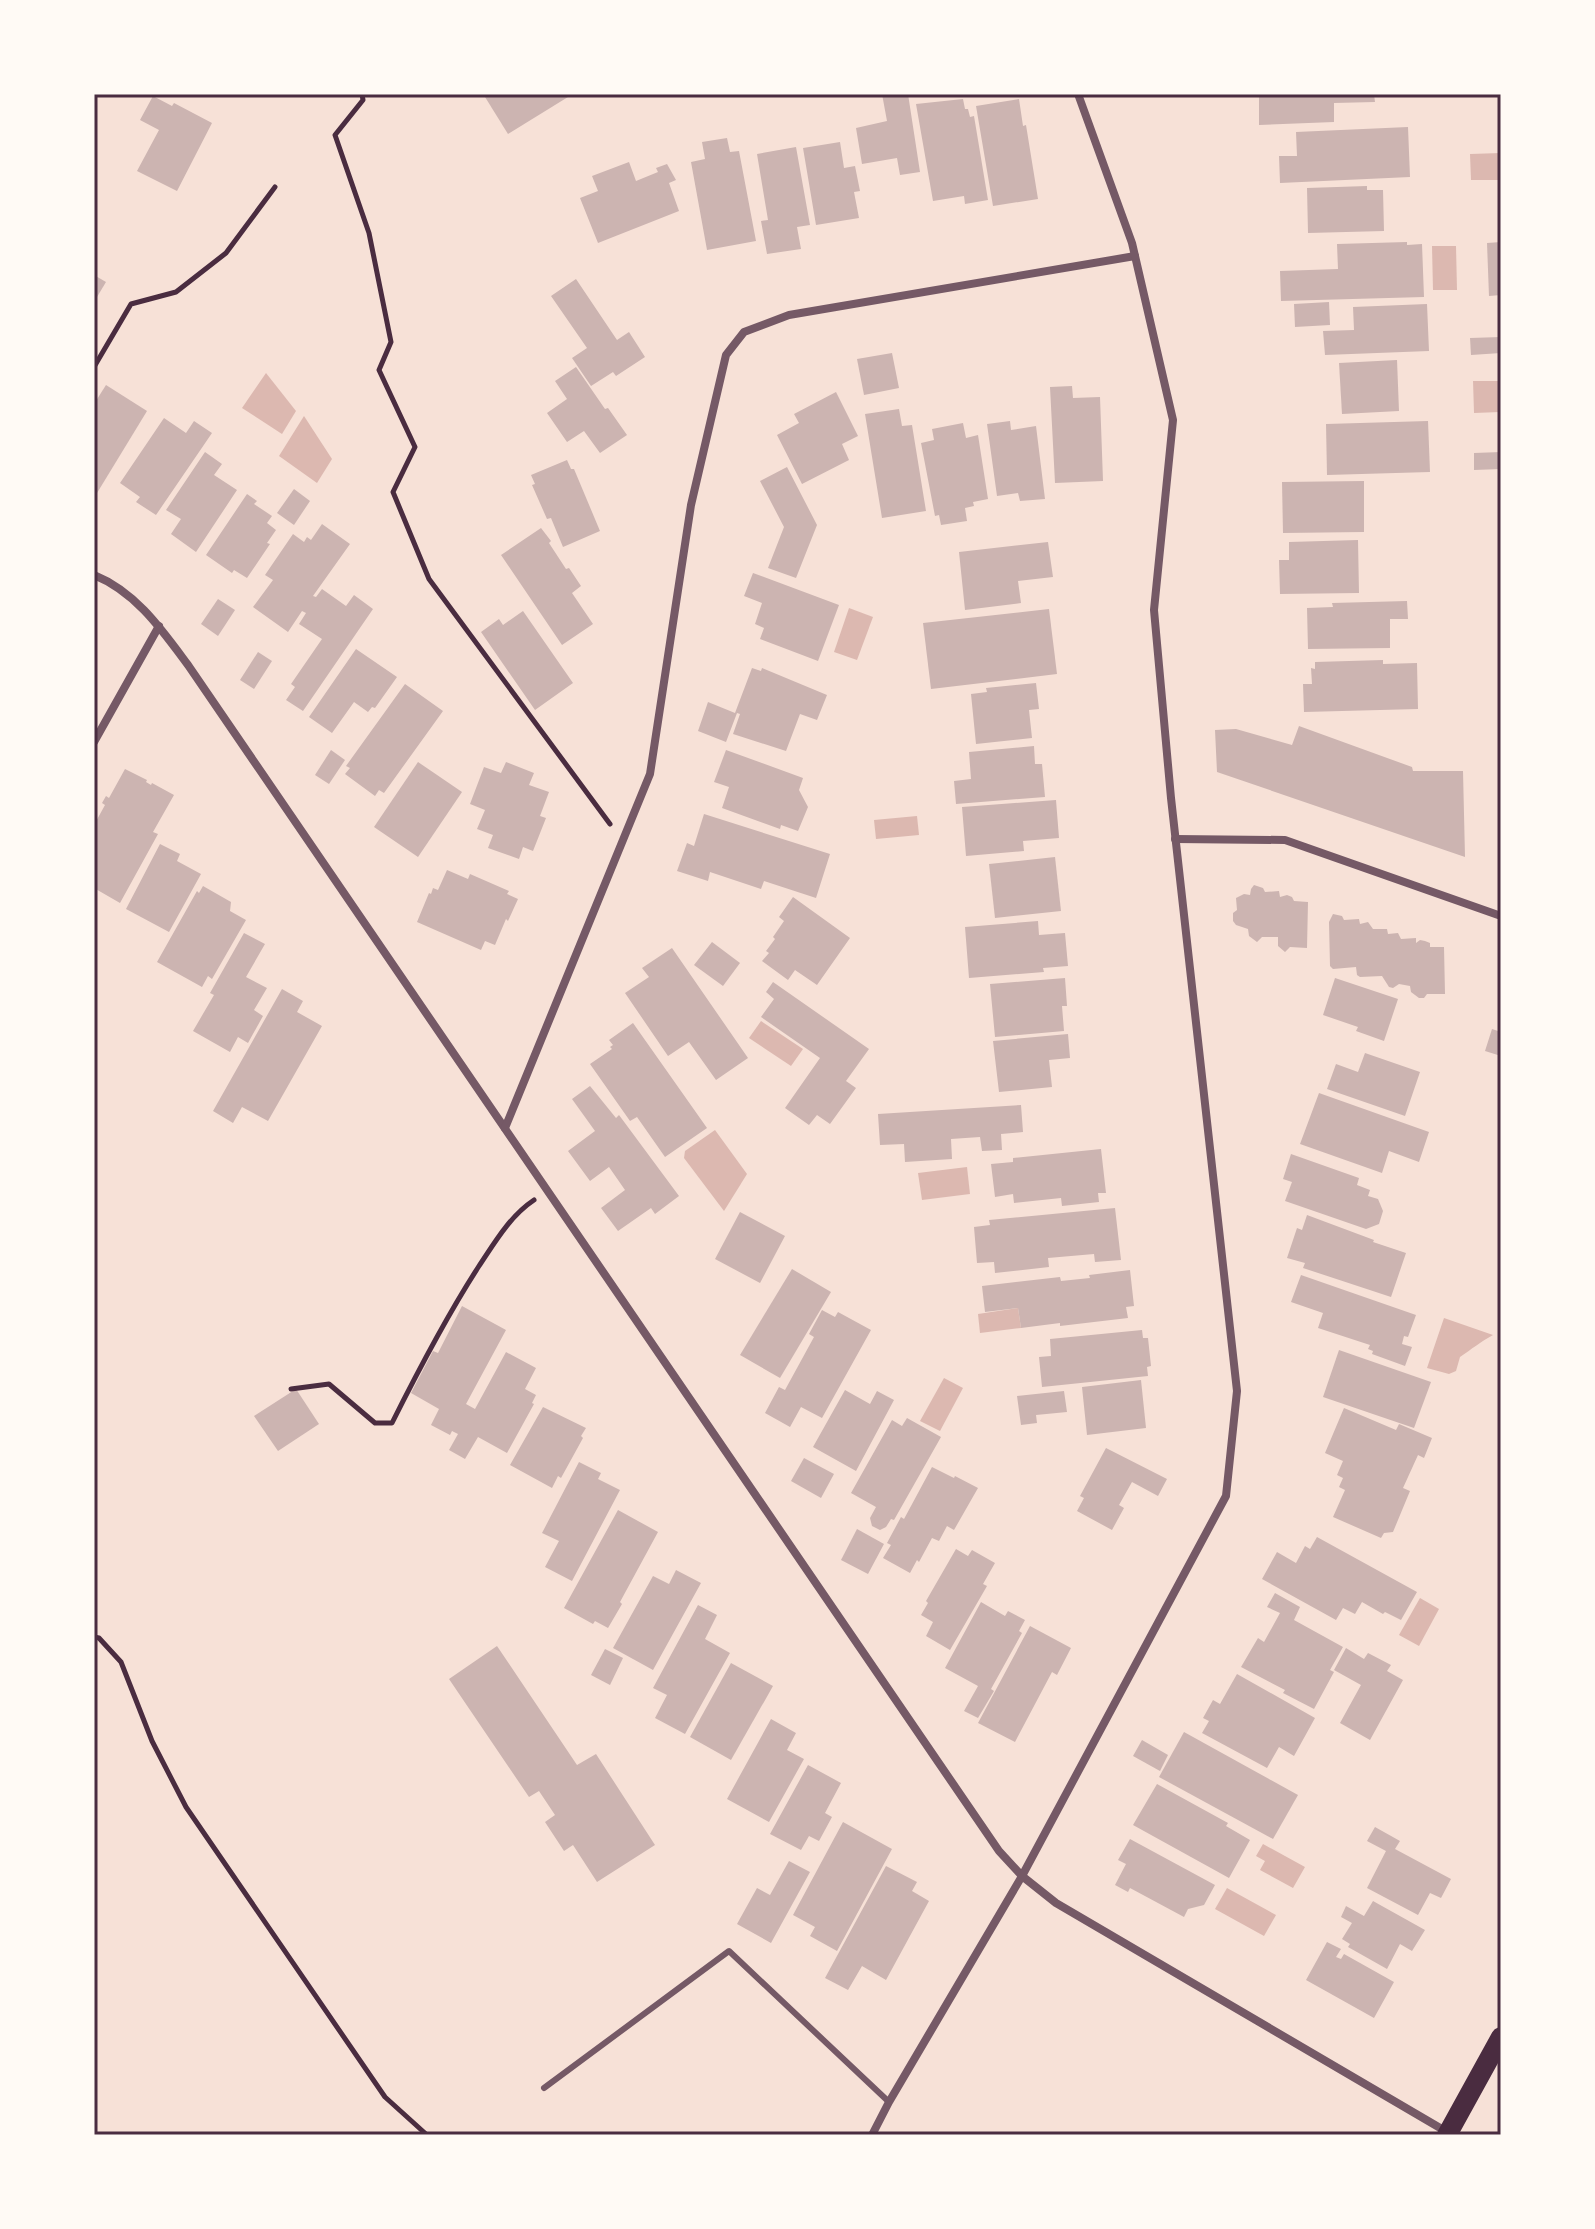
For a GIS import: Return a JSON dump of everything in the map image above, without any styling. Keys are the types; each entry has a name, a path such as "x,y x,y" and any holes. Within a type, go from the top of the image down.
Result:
{"main road":[{"path":"1447,2134 1501,2037"}],"street":[{"path":"872,2135 1022,1876 1226,1496 1237,1391 1175,839 1154,610 1173,420 1135,256 1078,94"},
{"path":"505,1128 650,774 691,505 726,355 744,332 789,315 1135,256"},
{"path":"94,575 134,598 188,665 999,1851 1022,1876 1056,1903 1447,2134"},
{"path":"94,742 159,626"},
{"path":"1175,839 1285,840 1501,916"}],"lane":[{"path":"544,2088 729,1951 889,2102"}],"path":[{"path":"362,94 363,100 335,135 369,233 391,342 379,370 415,447 393,492 429,579 622,841"},
{"path":"94,367 131,304 176,292 226,253 275,187"},
{"path":"291,1389 329,1384 375,1423 392,1423 448,1315 502,1231 525,1206 548,1190"},
{"path":"94,1637 99,1638 121,1662 152,1741 186,1807 385,2097 427,2135"}],"shaded area":[{"path":"1501,153 1501,180 1471,180 1470,154"},
{"path":"1432,246 1456,246 1457,290 1433,290"},
{"path":"266,373 296,411 282,434 242,408"},
{"path":"1473,381 1499,381 1500,412 1474,413"},
{"path":"304,416 332,459 317,483 279,456"},
{"path":"849,608 873,617 857,660 834,652"},
{"path":"917,816 919,835 876,839 874,820"},
{"path":"761,1021 803,1049 791,1066 749,1038"},
{"path":"715,1130 747,1174 724,1211 684,1158 685,1151"},
{"path":"967,1167 970,1194 922,1200 918,1173"},
{"path":"1018,1308 1021,1328 980,1333 978,1314"},
{"path":"1444,1318 1493,1335 1460,1357 1456,1371 1449,1374 1427,1368"},
{"path":"944,1378 963,1388 940,1431 920,1421"},
{"path":"1420,1598 1439,1609 1419,1646 1399,1635"},
{"path":"1263,1844 1305,1867 1293,1888 1260,1870 1265,1861 1256,1856"},
{"path":"1227,1888 1276,1915 1264,1936 1215,1909"}],"building":[{"path":"490,94 567,94 568,97 508,134 485,97"},
{"path":"882,94 908,94 920,172 900,175 897,158 862,164 856,128 887,121"},
{"path":"1259,94 1374,94 1375,102 1334,103 1334,122 1259,125"},
{"path":"153,96 212,123 177,191 137,171 159,130 140,120"},
{"path":"963,99 970,117 974,116 988,200 965,204 964,196 933,201 916,104"},
{"path":"1019,99 1038,199 993,206 976,106"},
{"path":"1408,127 1410,177 1280,183 1279,156 1297,156 1296,132"},
{"path":"727,138 730,152 739,151 756,241 707,250 691,162 705,159 702,142"},
{"path":"840,142 844,168 855,166 860,191 854,192 859,218 816,225 803,148"},
{"path":"796,147 810,225 797,227 801,249 767,254 761,221 768,220 757,154"},
{"path":"629,162 636,181 658,172 656,168 667,164 676,180 669,183 679,211 598,243 580,198 598,191 592,176"},
{"path":"1367,186 1367,190 1383,190 1384,231 1308,233 1307,188"},
{"path":"1407,242 1407,245 1422,244 1424,297 1281,301 1280,271 1338,269 1337,244"},
{"path":"1501,242 1501,295 1489,296 1487,243"},
{"path":"94,275 106,282 94,302"},
{"path":"576,279 617,340 629,332 645,357 616,376 613,372 591,386 572,358 587,348 551,296"},
{"path":"1329,302 1330,325 1295,327 1294,304"},
{"path":"1427,304 1429,351 1325,355 1323,331 1354,330 1353,307"},
{"path":"1501,337 1501,353 1471,355 1470,338"},
{"path":"892,353 899,388 864,395 857,359"},
{"path":"1397,360 1399,411 1342,414 1339,363"},
{"path":"576,367 627,435 600,453 584,431 567,442 547,413 567,399 555,381"},
{"path":"106,385 147,411 94,498 94,404"},
{"path":"1072,386 1073,398 1100,397 1103,481 1055,483 1050,387"},
{"path":"836,392 858,436 842,444 849,460 802,484 777,435 799,423 794,414"},
{"path":"899,409 902,426 912,425 926,511 882,518 865,414"},
{"path":"164,418 186,433 194,421 212,433 156,515 136,502 140,497 120,483"},
{"path":"1010,421 1011,430 1036,426 1045,499 1020,501 1018,493 997,496 987,424"},
{"path":"1428,421 1430,472 1327,475 1326,424"},
{"path":"963,423 966,438 978,435 988,499 973,502 974,506 965,508 967,521 941,525 939,515 935,516 921,443 934,440 932,429"},
{"path":"205,452 222,464 214,475 237,490 196,552 171,534 181,519 166,510"},
{"path":"1501,452 1501,469 1474,470 1474,453"},
{"path":"567,460 574,469 600,531 563,547 551,518 547,519 532,485 535,484 531,475"},
{"path":"787,467 817,525 796,578 768,568 784,527 760,481"},
{"path":"1364,481 1364,532 1283,533 1282,482"},
{"path":"294,489 310,501 294,525 277,513"},
{"path":"247,494 257,501 254,504 272,516 267,523 276,530 247,578 234,570 232,573 206,555"},
{"path":"322,524 350,544 313,596 316,597 322,589 346,606 354,595 373,609 303,711 286,700 295,687 291,684 322,639 299,624 306,613 302,611 288,632 253,607 273,580 265,575 293,534 304,542 307,537 311,540"},
{"path":"541,528 566,569 569,568 581,586 572,593 593,624 562,645 501,555"},
{"path":"1358,540 1359,593 1280,594 1279,560 1289,560 1289,542"},
{"path":"1048,542 1053,577 1018,581 1021,603 965,610 959,552"},
{"path":"753,573 839,605 818,661 760,639 764,628 755,624 762,603 744,596"},
{"path":"218,599 235,610 218,636 201,624"},
{"path":"1407,601 1408,619 1390,619 1390,648 1308,649 1307,608 1333,607 1332,603"},
{"path":"1049,609 1057,674 931,689 923,623"},
{"path":"523,611 573,683 535,710 481,632 499,619 503,625"},
{"path":"356,649 397,677 375,708 368,712 354,702 332,733 309,717"},
{"path":"258,652 272,661 254,689 240,680"},
{"path":"1383,660 1383,664 1417,663 1418,709 1304,712 1303,684 1312,684 1311,668 1315,669 1315,662"},
{"path":"752,668 761,671 762,668 827,695 817,720 800,714 786,751 733,734 740,714 737,713 726,742 698,731 708,702 735,713"},
{"path":"1036,683 1039,709 1029,710 1032,738 976,744 971,694 987,692 986,688"},
{"path":"405,684 443,711 384,793 379,790 375,796 345,774 350,768 346,766"},
{"path":"1299,726 1412,767 1413,771 1463,771 1465,857 1217,772 1215,730 1236,729 1292,745"},
{"path":"1034,746 1035,764 1042,764 1045,797 956,804 954,781 971,779 969,752"},
{"path":"331,750 345,760 329,784 315,775"},
{"path":"726,750 803,778 799,790 808,807 798,831 781,825 780,829 722,808 729,787 714,782"},
{"path":"418,762 462,792 418,857 374,827"},
{"path":"506,762 534,773 529,785 549,792 540,816 546,818 533,851 523,847 519,859 488,848 493,835 477,829 485,810 470,804 484,767 501,773"},
{"path":"125,769 174,795 153,832 158,834 120,903 94,888 94,825 105,805 102,803 106,796 109,798"},
{"path":"1056,800 1059,838 1023,841 1024,851 966,856 962,807"},
{"path":"704,814 830,854 816,898 764,881 761,889 710,872 708,881 677,871 687,843 694,846"},
{"path":"160,844 180,854 177,861 201,874 169,932 126,909"},
{"path":"1055,857 1061,911 995,918 989,864"},
{"path":"447,870 468,879 470,874 509,891 507,894 518,899 495,945 485,941 481,950 417,922 429,893 433,888 438,890"},
{"path":"1254,885 1265,892 1279,891 1280,897 1287,895 1294,901 1308,902 1307,948 1290,947 1285,952 1278,946 1278,937 1262,937 1257,942 1249,936 1248,929 1236,925 1233,913 1237,910 1236,898 1250,895"},
{"path":"203,886 231,902 230,911 246,920 212,979 208,976 202,987 157,962 197,891 199,893"},
{"path":"793,897 850,938 817,985 795,970 788,980 762,961 784,921 779,917"},
{"path":"1333,914 1342,916 1344,920 1359,919 1360,924 1368,922 1373,929 1387,929 1388,934 1398,933 1401,939 1416,938 1416,943 1420,940 1430,943 1430,947 1444,947 1445,994 1427,994 1419,998 1411,992 1410,986 1399,984 1389,987 1382,976 1360,977 1356,967 1333,969 1330,966 1329,922"},
{"path":"1038,921 1039,935 1065,933 1068,966 1043,968 1044,972 969,978 965,927"},
{"path":"244,933 265,944 246,977 267,988 254,1010 263,1016 248,1043 238,1037 230,1052 193,1031 214,995 210,993"},
{"path":"712,942 740,963 723,986 694,965"},
{"path":"672,948 748,1058 716,1080 689,1042 668,1056 625,993 649,977 642,968"},
{"path":"1065,978 1067,1006 1062,1006 1064,1031 995,1037 990,984"},
{"path":"1335,978 1398,999 1384,1041 1356,1031 1358,1027 1323,1015"},
{"path":"773,982 869,1049 846,1081 856,1088 830,1124 817,1115 809,1125 785,1108 820,1058 761,1017 774,999 766,992"},
{"path":"282,989 303,1001 297,1012 322,1026 268,1121 242,1107 233,1123 213,1111"},
{"path":"633,1023 707,1128 665,1157 637,1117 630,1121 590,1064 612,1049 609,1040"},
{"path":"1501,1023 1501,1056 1485,1051 1492,1029 1498,1031"},
{"path":"1068,1034 1070,1058 1049,1060 1052,1087 999,1092 993,1041"},
{"path":"1365,1053 1420,1072 1405,1116 1327,1089 1336,1064 1358,1072"},
{"path":"590,1086 616,1118 619,1115 679,1196 655,1214 651,1208 618,1231 601,1208 625,1190 609,1167 590,1181 568,1151 595,1131 572,1099"},
{"path":"1319,1093 1429,1132 1419,1162 1389,1151 1382,1173 1300,1144"},
{"path":"1021,1105 1023,1132 1001,1134 1002,1150 982,1151 980,1137 951,1139 952,1159 905,1162 904,1144 880,1145 878,1114"},
{"path":"1101,1149 1106,1193 1098,1193 1099,1202 1062,1206 1061,1198 1014,1203 1013,1194 995,1197 991,1164 1013,1162 1013,1158"},
{"path":"1291,1154 1359,1178 1357,1185 1370,1190 1368,1196 1378,1199 1383,1211 1379,1224 1366,1229 1285,1201 1292,1182 1283,1179"},
{"path":"1115,1208 1121,1260 1095,1262 1094,1254 1048,1258 1049,1267 995,1273 994,1262 977,1263 974,1227 990,1225 989,1220"},
{"path":"740,1212 785,1236 760,1283 715,1259"},
{"path":"1307,1215 1406,1253 1391,1297 1303,1268 1305,1263 1287,1258 1297,1228 1302,1230"},
{"path":"792,1269 831,1292 780,1378 740,1355"},
{"path":"1130,1270 1134,1306 1126,1307 1128,1318 1021,1328 1018,1308 985,1312 982,1286 1060,1277 1061,1281 1090,1278 1089,1275"},
{"path":"1301,1275 1416,1315 1402,1344 1412,1347 1405,1366 1372,1354 1373,1351 1368,1349 1370,1345 1318,1328 1323,1313 1291,1302"},
{"path":"462,1306 506,1330 466,1404 475,1409 506,1352 536,1368 525,1389 536,1395 534,1404 507,1453 478,1437 465,1459 449,1450 458,1434 452,1431 450,1435 431,1425 439,1409 411,1393 433,1351 438,1353"},
{"path":"822,1310 835,1317 838,1312 871,1330 822,1418 801,1407 790,1427 765,1413 779,1387 785,1390 814,1337 809,1334"},
{"path":"1142,1330 1143,1338 1148,1338 1151,1366 1147,1367 1148,1376 1042,1387 1039,1357 1051,1356 1050,1339"},
{"path":"1339,1350 1431,1382 1414,1428 1323,1397"},
{"path":"1141,1380 1146,1428 1087,1435 1082,1387"},
{"path":"296,1389 319,1424 278,1451 254,1416"},
{"path":"845,1390 870,1404 877,1391 894,1400 856,1471 813,1447"},
{"path":"1064,1391 1067,1412 1036,1415 1037,1423 1021,1425 1017,1396"},
{"path":"543,1407 586,1428 561,1478 558,1476 552,1488 510,1465"},
{"path":"1344,1408 1396,1430 1399,1424 1432,1438 1424,1458 1418,1455 1403,1488 1410,1491 1393,1532 1384,1533 1381,1538 1333,1517 1345,1490 1339,1487 1343,1478 1337,1475 1343,1461 1325,1453"},
{"path":"907,1418 941,1437 894,1520 891,1519 880,1530 872,1526 870,1518 876,1507 851,1493 892,1420 902,1426"},
{"path":"1106,1448 1167,1479 1158,1496 1132,1482 1119,1505 1124,1508 1112,1530 1077,1511 1084,1498 1080,1496"},
{"path":"804,1458 834,1474 821,1498 791,1481"},
{"path":"579,1462 601,1473 598,1479 620,1490 572,1581 545,1567 559,1541 542,1533"},
{"path":"932,1467 978,1488 954,1530 947,1526 939,1541 932,1538 910,1573 883,1558 901,1517 904,1519"},
{"path":"618,1510 658,1532 608,1628 595,1621 593,1624 564,1608"},
{"path":"857,1529 884,1544 868,1574 841,1560"},
{"path":"1317,1537 1417,1592 1401,1620 1362,1602 1355,1614 1343,1608 1336,1620 1262,1579 1277,1552 1296,1563 1305,1546 1310,1549"},
{"path":"956,1549 968,1556 972,1550 995,1563 983,1584 987,1586 950,1650 926,1636 933,1622 921,1615"},
{"path":"676,1570 701,1583 653,1670 613,1648 653,1576 669,1584"},
{"path":"1275,1593 1300,1607 1294,1620 1343,1647 1330,1670 1334,1672 1314,1709 1241,1667 1258,1638 1264,1642 1280,1613 1267,1607"},
{"path":"981,1602 1005,1616 1008,1611 1025,1620 1019,1631 1022,1633 978,1718 964,1711 978,1686 945,1668"},
{"path":"698,1605 717,1615 705,1639 730,1653 685,1734 655,1718 667,1695 653,1688"},
{"path":"1030,1626 1071,1648 1057,1675 1052,1672 1015,1742 978,1723"},
{"path":"497,1646 577,1765 596,1754 655,1845 597,1882 573,1845 564,1851 545,1822 555,1815 539,1791 529,1797 449,1679"},
{"path":"1346,1648 1364,1659 1368,1653 1391,1665 1387,1671 1403,1680 1370,1740 1340,1723 1361,1685 1334,1670"},
{"path":"605,1649 623,1658 610,1685 591,1675"},
{"path":"731,1663 773,1686 731,1760 690,1737"},
{"path":"1237,1674 1315,1718 1294,1756 1279,1747 1267,1768 1202,1733 1209,1721 1203,1718 1213,1700 1220,1704"},
{"path":"771,1719 796,1733 787,1750 804,1759 769,1822 727,1799"},
{"path":"1184,1732 1298,1795 1273,1839 1159,1777"},
{"path":"1142,1740 1168,1755 1160,1771 1133,1756"},
{"path":"808,1765 841,1783 825,1813 832,1817 819,1841 809,1836 801,1850 770,1834"},
{"path":"1157,1784 1228,1823 1226,1826 1250,1840 1229,1878 1133,1825"},
{"path":"843,1822 892,1849 837,1951 810,1936 815,1927 793,1915"},
{"path":"1375,1827 1400,1841 1395,1849 1451,1879 1441,1898 1430,1893 1418,1915 1367,1888 1386,1851 1367,1841"},
{"path":"1130,1839 1215,1885 1204,1905 1188,1909 1184,1917 1130,1888 1128,1892 1115,1885 1126,1864 1118,1860"},
{"path":"789,1861 810,1872 771,1943 737,1924 757,1888 770,1895"},
{"path":"886,1866 917,1882 912,1891 929,1901 886,1980 862,1966 848,1990 825,1978"},
{"path":"1373,1901 1425,1930 1412,1951 1400,1944 1387,1969 1348,1947 1350,1944 1342,1939 1352,1923 1341,1917 1346,1906 1364,1916"},
{"path":"1327,1942 1341,1949 1336,1957 1341,1959 1344,1954 1394,1982 1374,2018 1306,1980"}]}
